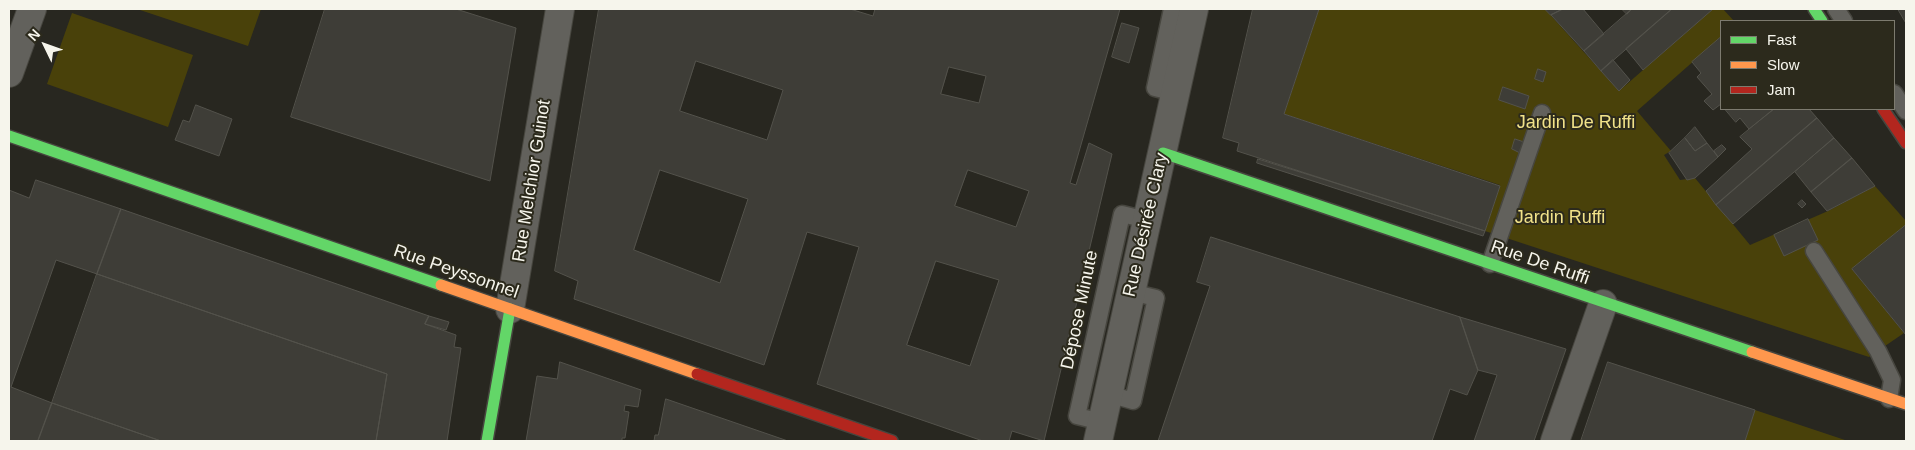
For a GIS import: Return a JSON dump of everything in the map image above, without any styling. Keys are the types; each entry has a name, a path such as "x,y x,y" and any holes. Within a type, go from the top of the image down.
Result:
{"street":[{"path":"9,73 32,9"},
{"name":"Rue Melchior Guinot","path":"487,441 560,9"},
{"name":"Rue Désirée Clary","path":"1100,432 1194,9"},
{"path":"1814,9 1821,20"},
{"path":"1883,110 1906,143"},
{"name":"Rue Peyssonnel","path":"9,136 892,441"},
{"name":"Rue De Ruffi","path":"1163,154 1603,304 1906,404"},
{"path":"1555,441 1603,304"}],"lane":[{"path":"1172,9 1155,88 1175,93"},
{"path":"1836,9 1843,20"},
{"path":"1895,96 1906,112"},
{"path":"1490,264 1542,114"},
{"name":"Dépose Minute","path":"1100,432 1078,416 1122,214 1147,220"},
{"path":"1814,251 1878,351 1892,380 1889,399"}],"green space":[{"path":"137,9 261,9 248,46"},
{"path":"1319,9 1545,9 1619,91 1713,9 1723,9 1733,20 1720,20 1720,38 1637,111 1671,151 1664,155 1680,180 1695,178 1750,245 1828,211 1875,186 1906,221 1906,225 1852,269 1904,333 1869,357 1485,231 1500,185 1284,114","holes":["1503,88 1529,96 1525,108 1499,100"]},
{"path":"72,13 193,55 168,127 47,84"},
{"path":"1755,410 1848,441 1745,441"}],"building":[{"path":"325,9 456,9 516,28 490,181 291,117"},
{"path":"599,9 850,9 873,16 875,9 1120,9 1070,183 1076,185 1089,143 1112,154 1044,441 1012,431 1009,441 983,441 817,384 859,247 807,232 764,365 574,299 578,281 555,271","holes":["696,61 783,90 767,140 680,111","949,67 986,76 979,103 941,94","660,170 748,199 720,283 634,250","968,170 1029,191 1016,227 955,206","936,261 999,280 970,366 907,345"]},
{"path":"1253,9 1319,9 1284,114 1500,186 1485,231 1237,151 1239,143 1223,138"},
{"path":"1545,9 1563,9 1551,15"},
{"path":"1563,9 1583,9 1604,34 1584,51 1551,15"},
{"path":"1622,9 1632,9 1627,14"},
{"path":"1632,9 1672,9 1601,71 1584,51"},
{"path":"1672,9 1713,9 1643,70 1626,49"},
{"path":"1898,9 1906,9 1906,23"},
{"path":"1122,23 1139,28 1129,63 1112,57"},
{"path":"1720,38 1720,105 1713,110 1704,101 1712,94 1697,77 1701,73 1692,62"},
{"path":"1613,60 1630,80 1619,91 1601,71"},
{"path":"1538,69 1546,72 1543,82 1535,79"},
{"path":"1503,87 1529,96 1525,109 1499,100"},
{"path":"196,105 232,119 219,156 175,140 183,120 189,122"},
{"path":"1726,110 1773,110 1749,129 1740,118 1736,122"},
{"path":"1773,110 1810,110 1817,118 1716,205 1706,191 1752,149 1740,137"},
{"path":"1817,118 1834,138 1733,224 1716,205"},
{"path":"1695,127 1707,143 1695,151 1685,138"},
{"path":"1685,138 1695,151 1707,143 1718,157 1695,178 1687,180 1669,153"},
{"path":"1834,138 1852,158 1811,192 1795,172"},
{"path":"1515,139 1524,142 1520,153 1512,149"},
{"path":"1722,145 1726,149 1718,157 1714,151"},
{"path":"1852,158 1875,186 1827,211 1811,192"},
{"path":"1258,159 1485,231 1483,236 1257,163"},
{"path":"36,180 121,209 97,274 56,260 11,387 52,403 38,441 9,441 9,190 29,198"},
{"path":"1802,200 1806,204 1802,208 1798,204"},
{"path":"121,209 429,316 425,324 456,335 454,347 461,348 447,441 376,441 387,374 97,274"},
{"path":"1808,219 1818,240 1784,256 1774,235"},
{"path":"1906,225 1906,335 1852,269"},
{"path":"1211,237 1460,317 1478,370 1467,395 1450,389 1432,441 1158,441 1210,286 1197,282"},
{"path":"97,274 387,374 376,441 161,441 52,403"},
{"path":"429,316 449,322 446,330 425,324"},
{"path":"1460,317 1566,349 1534,441 1474,441 1497,375 1478,370"},
{"path":"560,362 641,390 638,407 625,405 624,411 629,412 625,438 622,438 622,441 526,441 537,376 557,379"},
{"path":"1608,362 1755,410 1745,441 1581,441"},
{"path":"666,399 788,441 654,441 655,435 658,435"},
{"path":"52,403 161,441 38,441"}],"traffic: fast":[{"path":"1814,9 1821,20"},
{"path":"9,136 441,285"},
{"path":"1163,153 1752,352"},
{"path":"487,441 510,309"}],"traffic: slow":[{"path":"441,285 697,374"},
{"path":"1752,352 1906,404"}],"traffic: jam":[{"path":"1884,110 1906,143"},
{"path":"697,374 892,441"}],"park label":[{"name":"Jardin De Ruffi","path":"1576,123"},
{"name":"Jardin Ruffi","path":"1560,218"}]}
